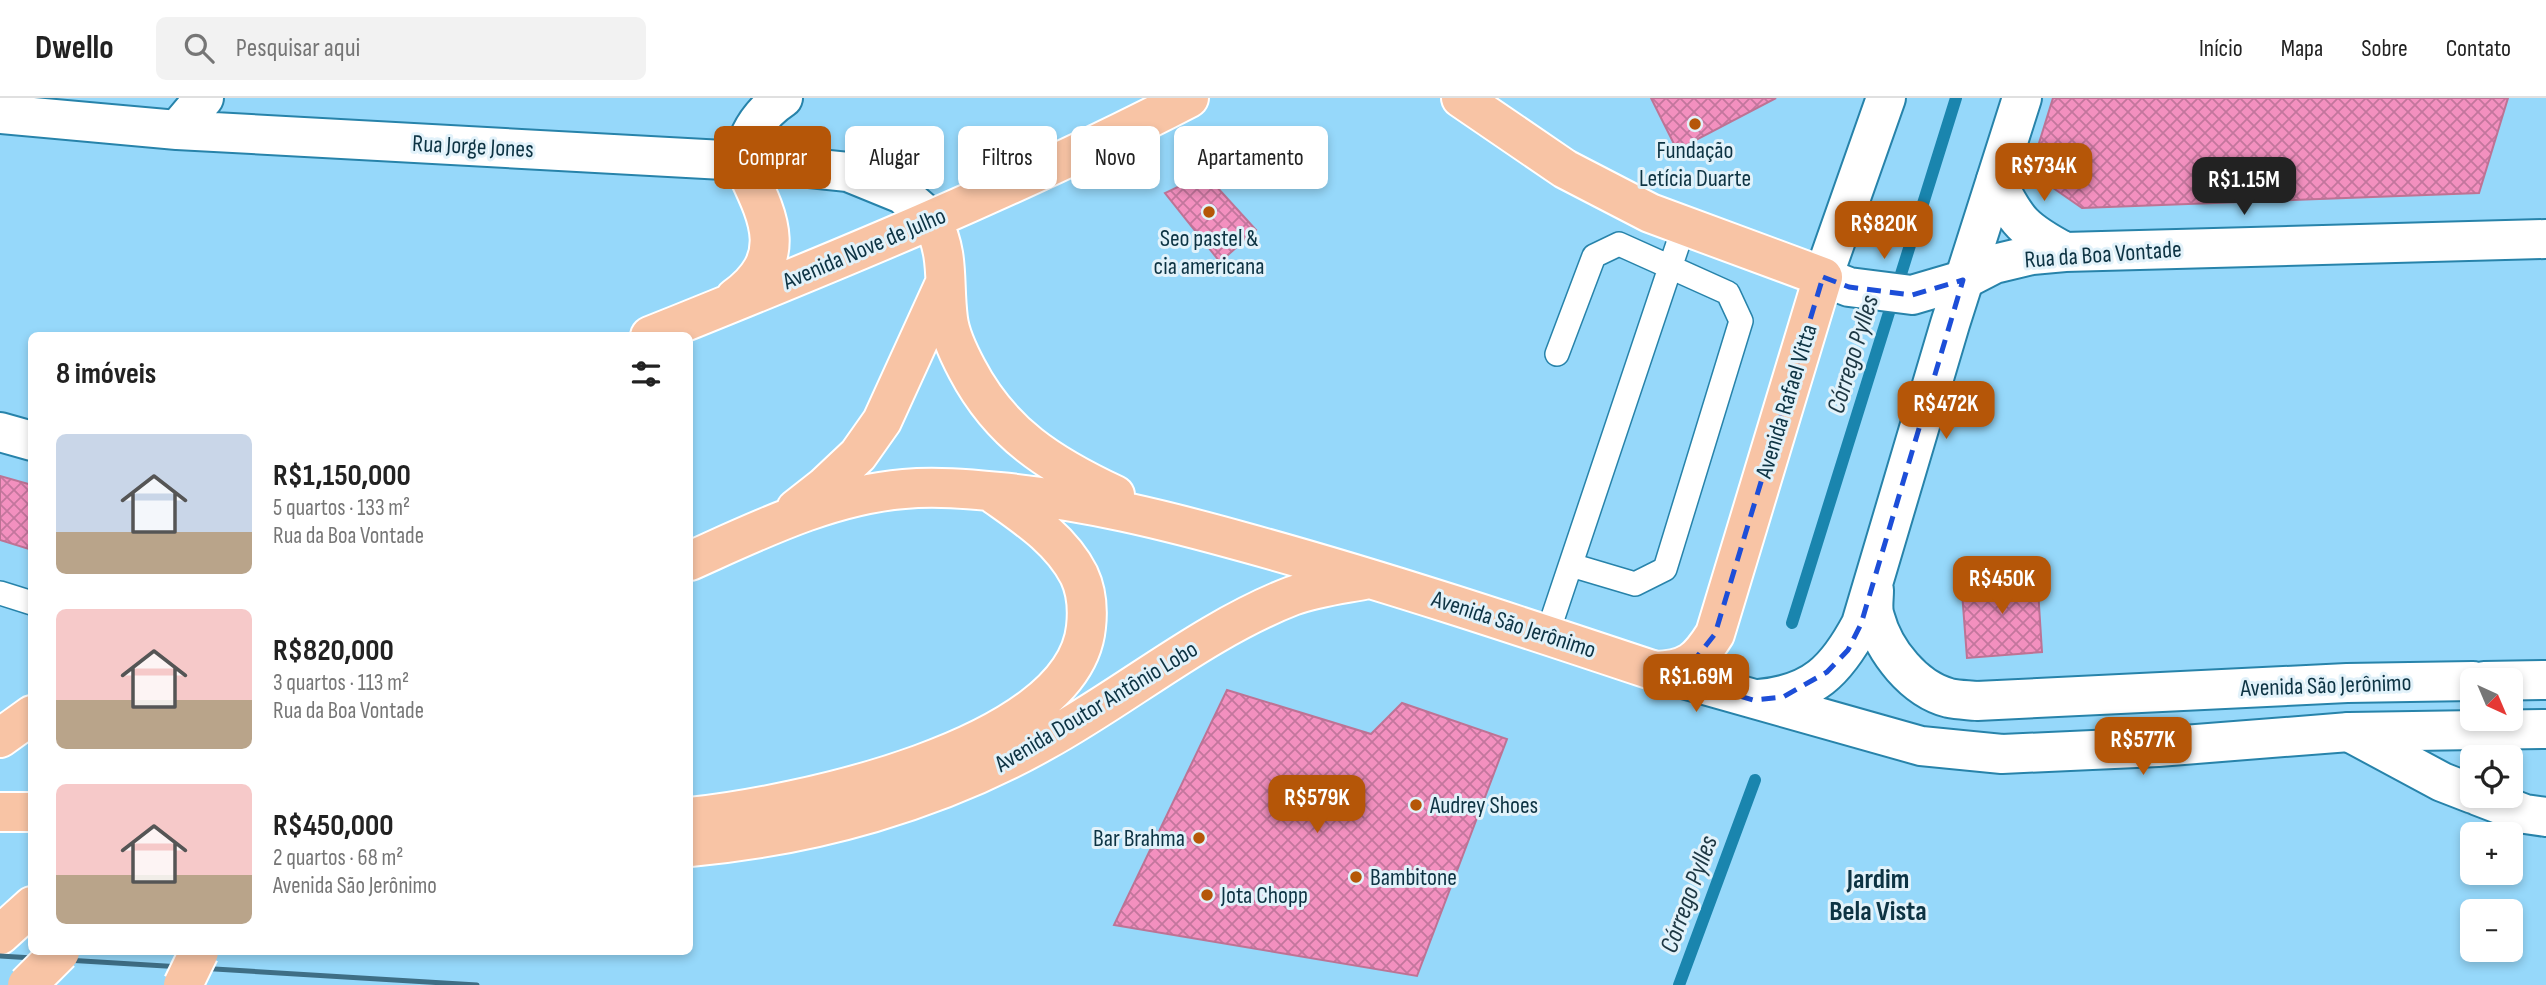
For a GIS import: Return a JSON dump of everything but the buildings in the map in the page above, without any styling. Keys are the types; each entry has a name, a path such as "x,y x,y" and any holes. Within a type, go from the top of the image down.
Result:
{"main road":[{"path":"177,130 204,98"},
{"path":"754,126 772,105 783,98"},
{"name":"Avenida Nove de Julho","path":"660,332 932,220 1189,98"},
{"name":"Rua da Boa Vontade","path":"1461,98 1565,169 1650,213 1836,282 1912,295 1963,281 1994,264 2065,251 2546,239"},
{"name":"Avenida Rafael Vitta","path":"1655,671 1676,670 1692,663 1705,650 1715,634 1836,282 1886,98"},
{"path":"1753,700 1783,697 1803,690 1827,672 1848,650 1861,624 1963,281 2022,98"},
{"name":"Rua Jorge Jones","path":"0,114 177,130 714,159"},
{"name":"Rua Jorge Jones","path":"831,170 848,172 902,194 932,220"},
{"path":"1996,180 2011,212 2035,235 2065,251"},
{"path":"721,307 743,292 759,275 768,258 771,240 768,218 755,189"},
{"path":"932,220 942,241 948,321 959,355 976,387 996,415 1028,446 1072,475 1170,521"},
{"path":"693,570 793,510 824,487 858,455 882,421 946,281"},
{"path":"0,432 28,440"},
{"name":"Avenida São Jerônimo","path":"693,560 761,530 856,497 903,489 989,491 1054,497 1170,521 1374,578 1655,671 1920,746 2002,754 2158,747 2349,732 2546,730"},
{"path":"693,817 730,813 817,796 902,771 964,746 1020,717 1053,690 1073,665 1085,637 1088,606 1079,575 1059,546 1033,522 989,491"},
{"name":"Avenida Doutor Antônio Lobo","path":"693,847 737,843 821,826 911,801 979,775 1066,728 1227,627 1293,596 1374,578"},
{"name":"Avenida São Jerônimo","path":"1874,584 1874,614 1883,639 1897,661 1923,685 1948,698 1977,701 2347,683 2460,681"},
{"path":"2524,680 2546,680"},
{"path":"0,738 28,719"},
{"name":"Avenida São Jerônimo","path":"2349,732 2460,789"},
{"path":"2511,808 2539,818"},
{"path":"0,812 28,812"},
{"path":"0,935 28,909"},
{"path":"27,985 57,955"},
{"path":"183,985 198,955"}],"lane":[{"path":"1548,635 1684,226"},
{"path":"1558,354 1594,257 1619,244 1728,293 1741,321 1665,569 1635,584 1571,565"},
{"path":"0,593 28,602"}],"highlighted area":[{"path":"1823,277 1849,287 1912,295 1963,280 1861,624 1848,650 1827,672 1783,697 1753,700 1655,671 1692,663 1715,634"}],"waterway":[{"name":"Córrego Pylles","path":"1792,623 1956,98"},
{"name":"Córrego Pylles","path":"1679,985 1755,780"}],"railway":[{"path":"0,956 477,985"}],"place":[{"name":"Fundação Letícia Duarte","path":"1695,124"},
{"name":"Seo pastel & cia americana","path":"1209,212"},
{"name":"Audrey Shoes","path":"1416,805"},
{"name":"Bar Brahma","path":"1199,838"},
{"name":"Bambitone","path":"1356,877"},
{"name":"Jota Chopp","path":"1207,895"}],"district":[{"name":"Jardim Bela Vista","path":"1878,894"}]}
